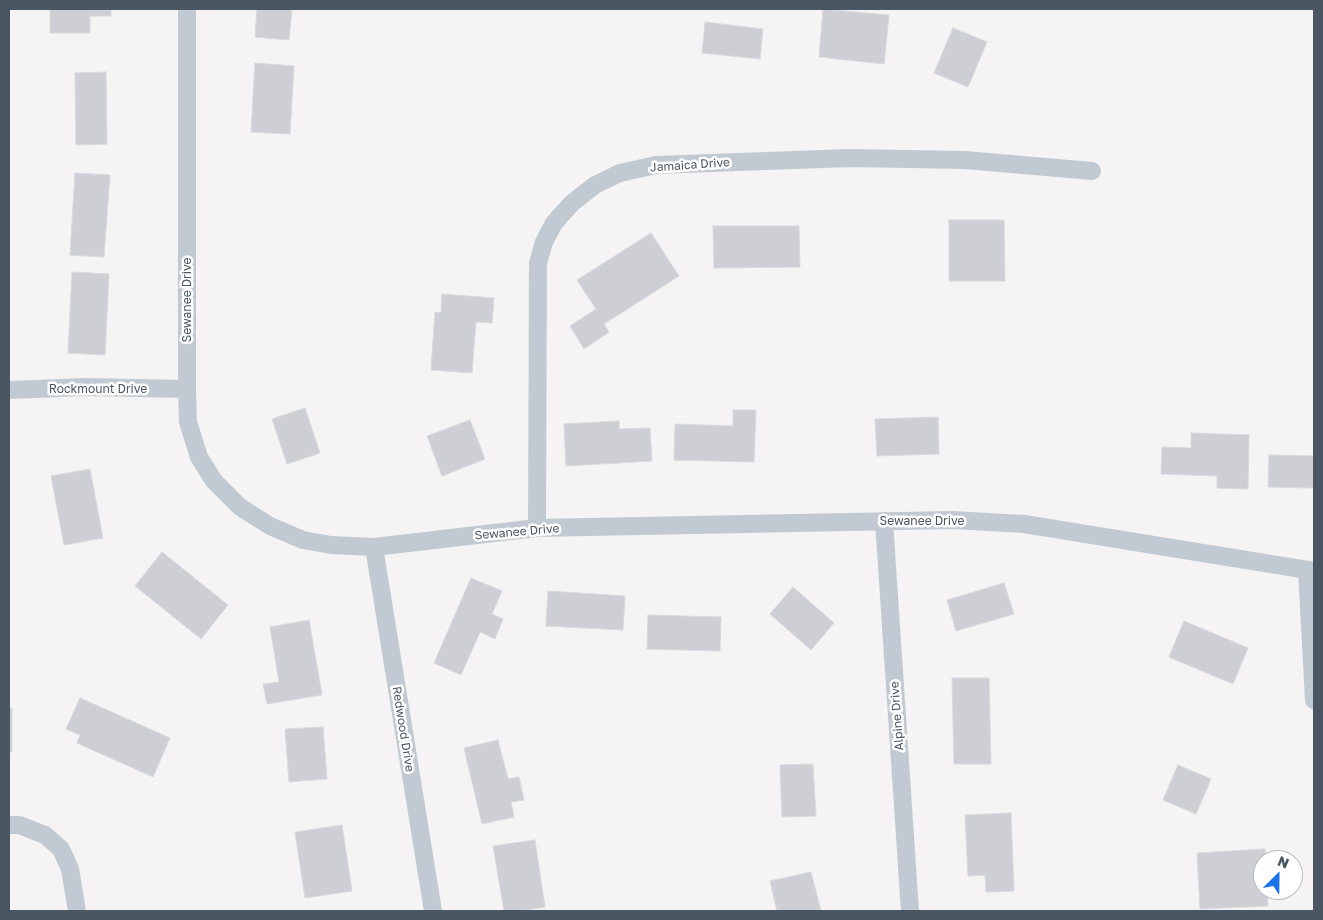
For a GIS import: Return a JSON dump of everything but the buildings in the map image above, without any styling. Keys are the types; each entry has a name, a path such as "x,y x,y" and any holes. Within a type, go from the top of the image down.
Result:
{"street":[{"name":"Sewanee Drive","path":"187,9 188,422 199,457 214,481 240,507 270,526 303,540 331,545 374,547 537,528 952,520 1024,524 1310,570"},
{"name":"Jamaica Drive","path":"537,528 538,263 544,242 554,223 572,203 595,186 620,173 656,165 850,158 965,160 1092,171"},
{"name":"Rockmount Drive","path":"9,390 86,387 187,389"},
{"name":"Alpine Drive","path":"884,521 910,911"},
{"name":"Redwood Drive","path":"374,547 433,911"},
{"path":"1310,570 1314,700"},
{"path":"9,825 19,825 45,835 61,849 70,869 77,911"}]}
